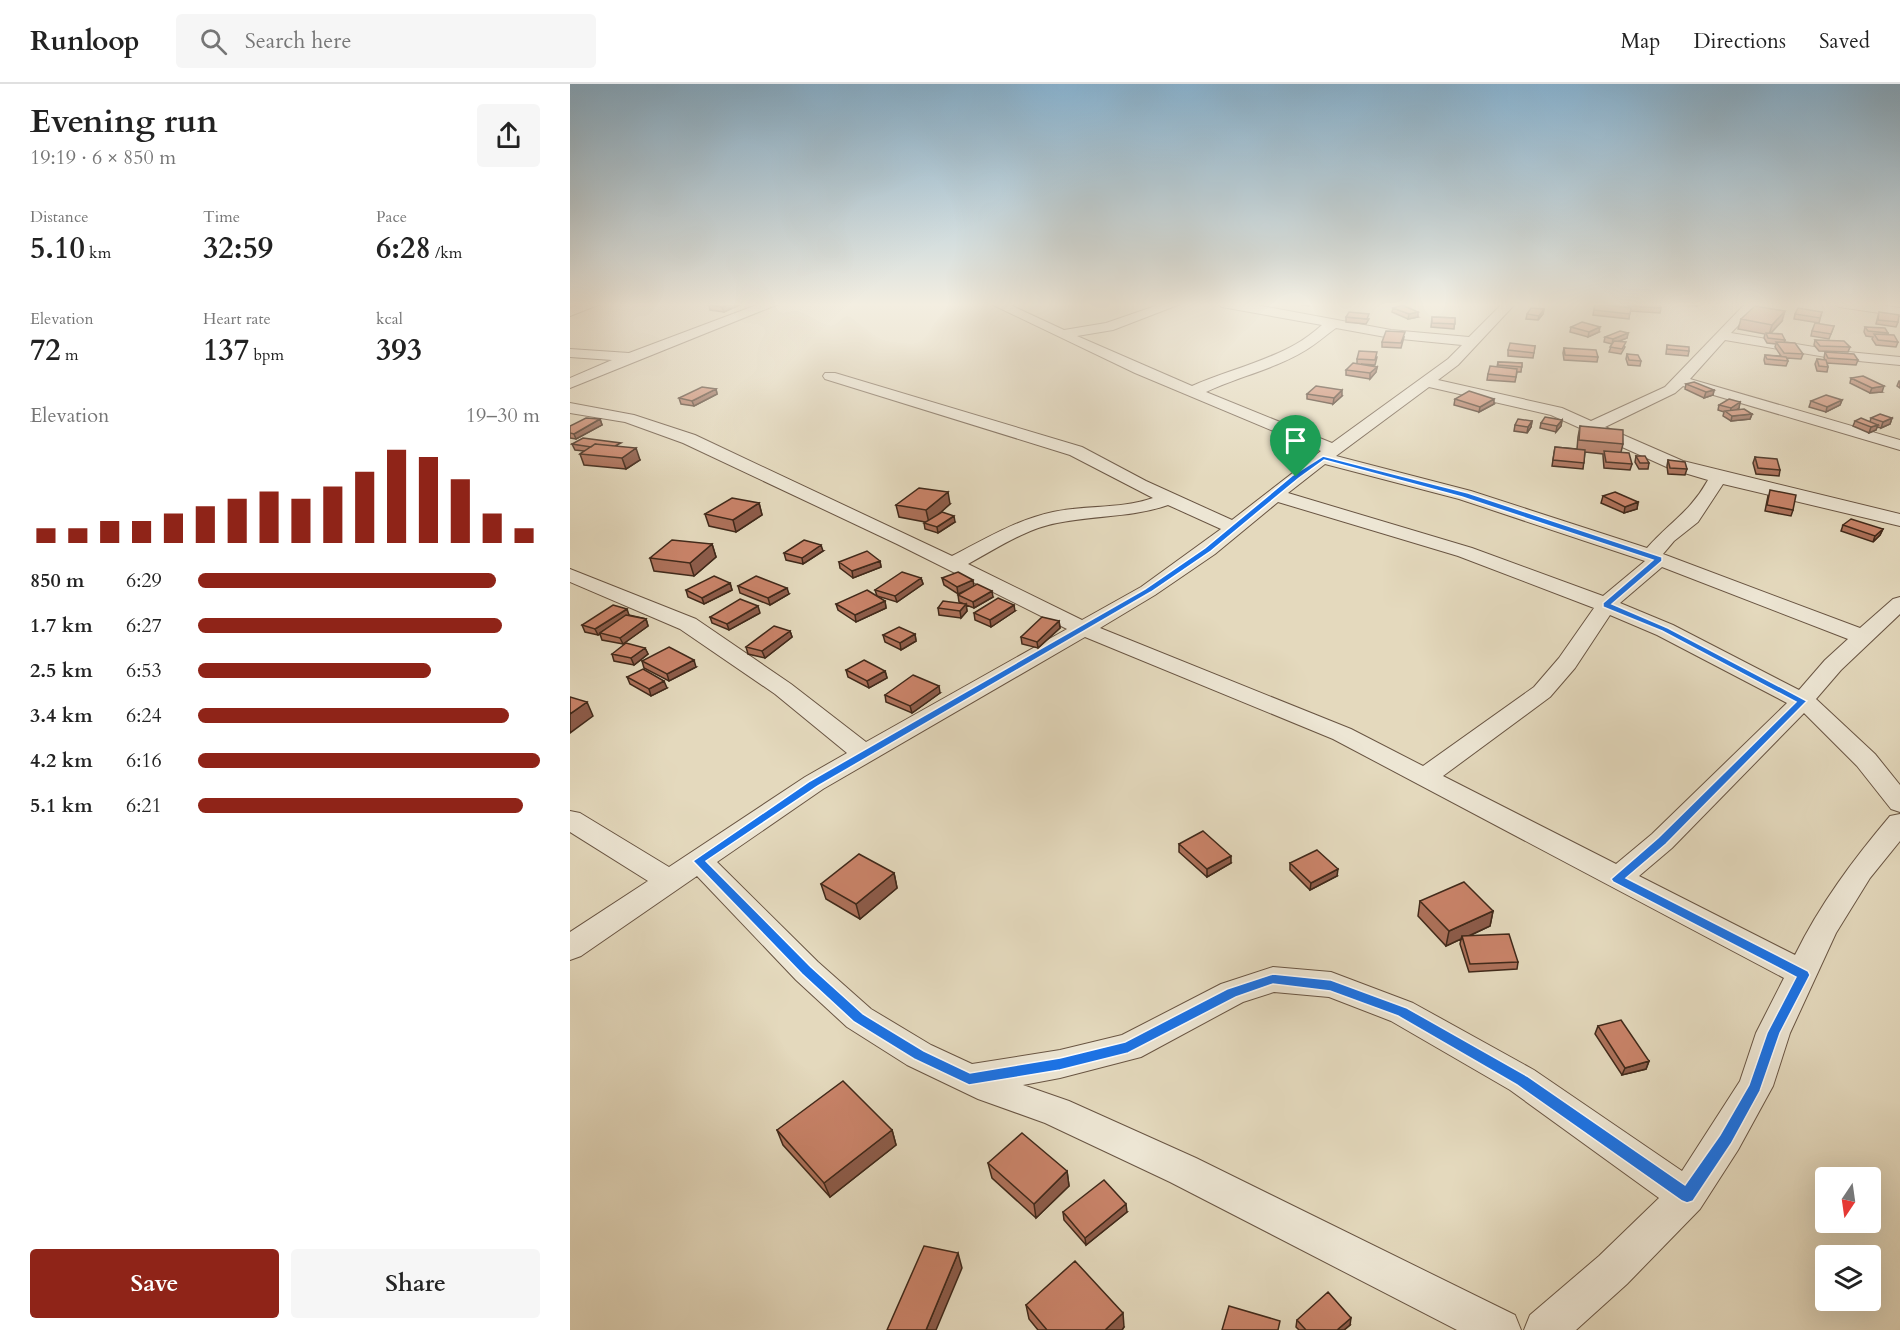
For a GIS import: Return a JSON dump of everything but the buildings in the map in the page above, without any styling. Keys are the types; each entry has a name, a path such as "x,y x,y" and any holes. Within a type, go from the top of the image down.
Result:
{"street":[{"path":"570,383 623,361"},
{"path":"1124,361 1329,454 1465,495 1655,558 1862,637"},
{"path":"1192,392 1232,374 1272,361"},
{"path":"570,948 814,783 1148,591 1208,550 1275,495 1455,361"},
{"path":"1593,426 1661,394 1699,361"},
{"path":"830,376 1076,451 1234,528"},
{"path":"1679,380 1900,445"},
{"path":"1427,382 1556,411 1677,465 1718,477 1900,520"},
{"path":"570,408 628,418 690,440 952,564 1083,629 1162,659 1342,734 1803,975"},
{"path":"1425,777 1542,692 1567,663 1606,605 1655,558 1667,537 1691,518 1708,496 1718,477"},
{"path":"1275,495 1465,552 1606,605 1665,630 1811,706 1866,760 1900,803"},
{"path":"952,564 1030,524 1084,511 1145,507 1170,498"},
{"path":"570,575 688,624 783,689 865,754"},
{"path":"1617,879 1662,841 1802,701 1833,665 1900,603"},
{"path":"570,820 669,880"},
{"path":"1545,1330 1613,1270 1687,1196 1725,1139 1755,1086 1773,1033 1803,975 1823,929 1854,880 1900,823"},
{"path":"699,861 807,971 859,1018 919,1055 969,1079 1057,1112 1183,1170 1500,1330"},
{"path":"969,1079 1060,1064 1128,1047 1232,993 1273,979 1331,986 1402,1012 1522,1080 1687,1196"}],"route":[{"path":"1323,458 1465,495 1659,559 1606,605 1665,630 1802,701 1782,724 1662,841 1617,879 1803,975 1773,1033 1755,1086 1725,1139 1687,1196 1522,1080 1402,1012 1331,986 1273,979 1232,993 1128,1047 1060,1064 969,1079 919,1055 859,1018 807,971 699,861 814,783 1148,591 1208,550 1296,477 1323,458"}]}
